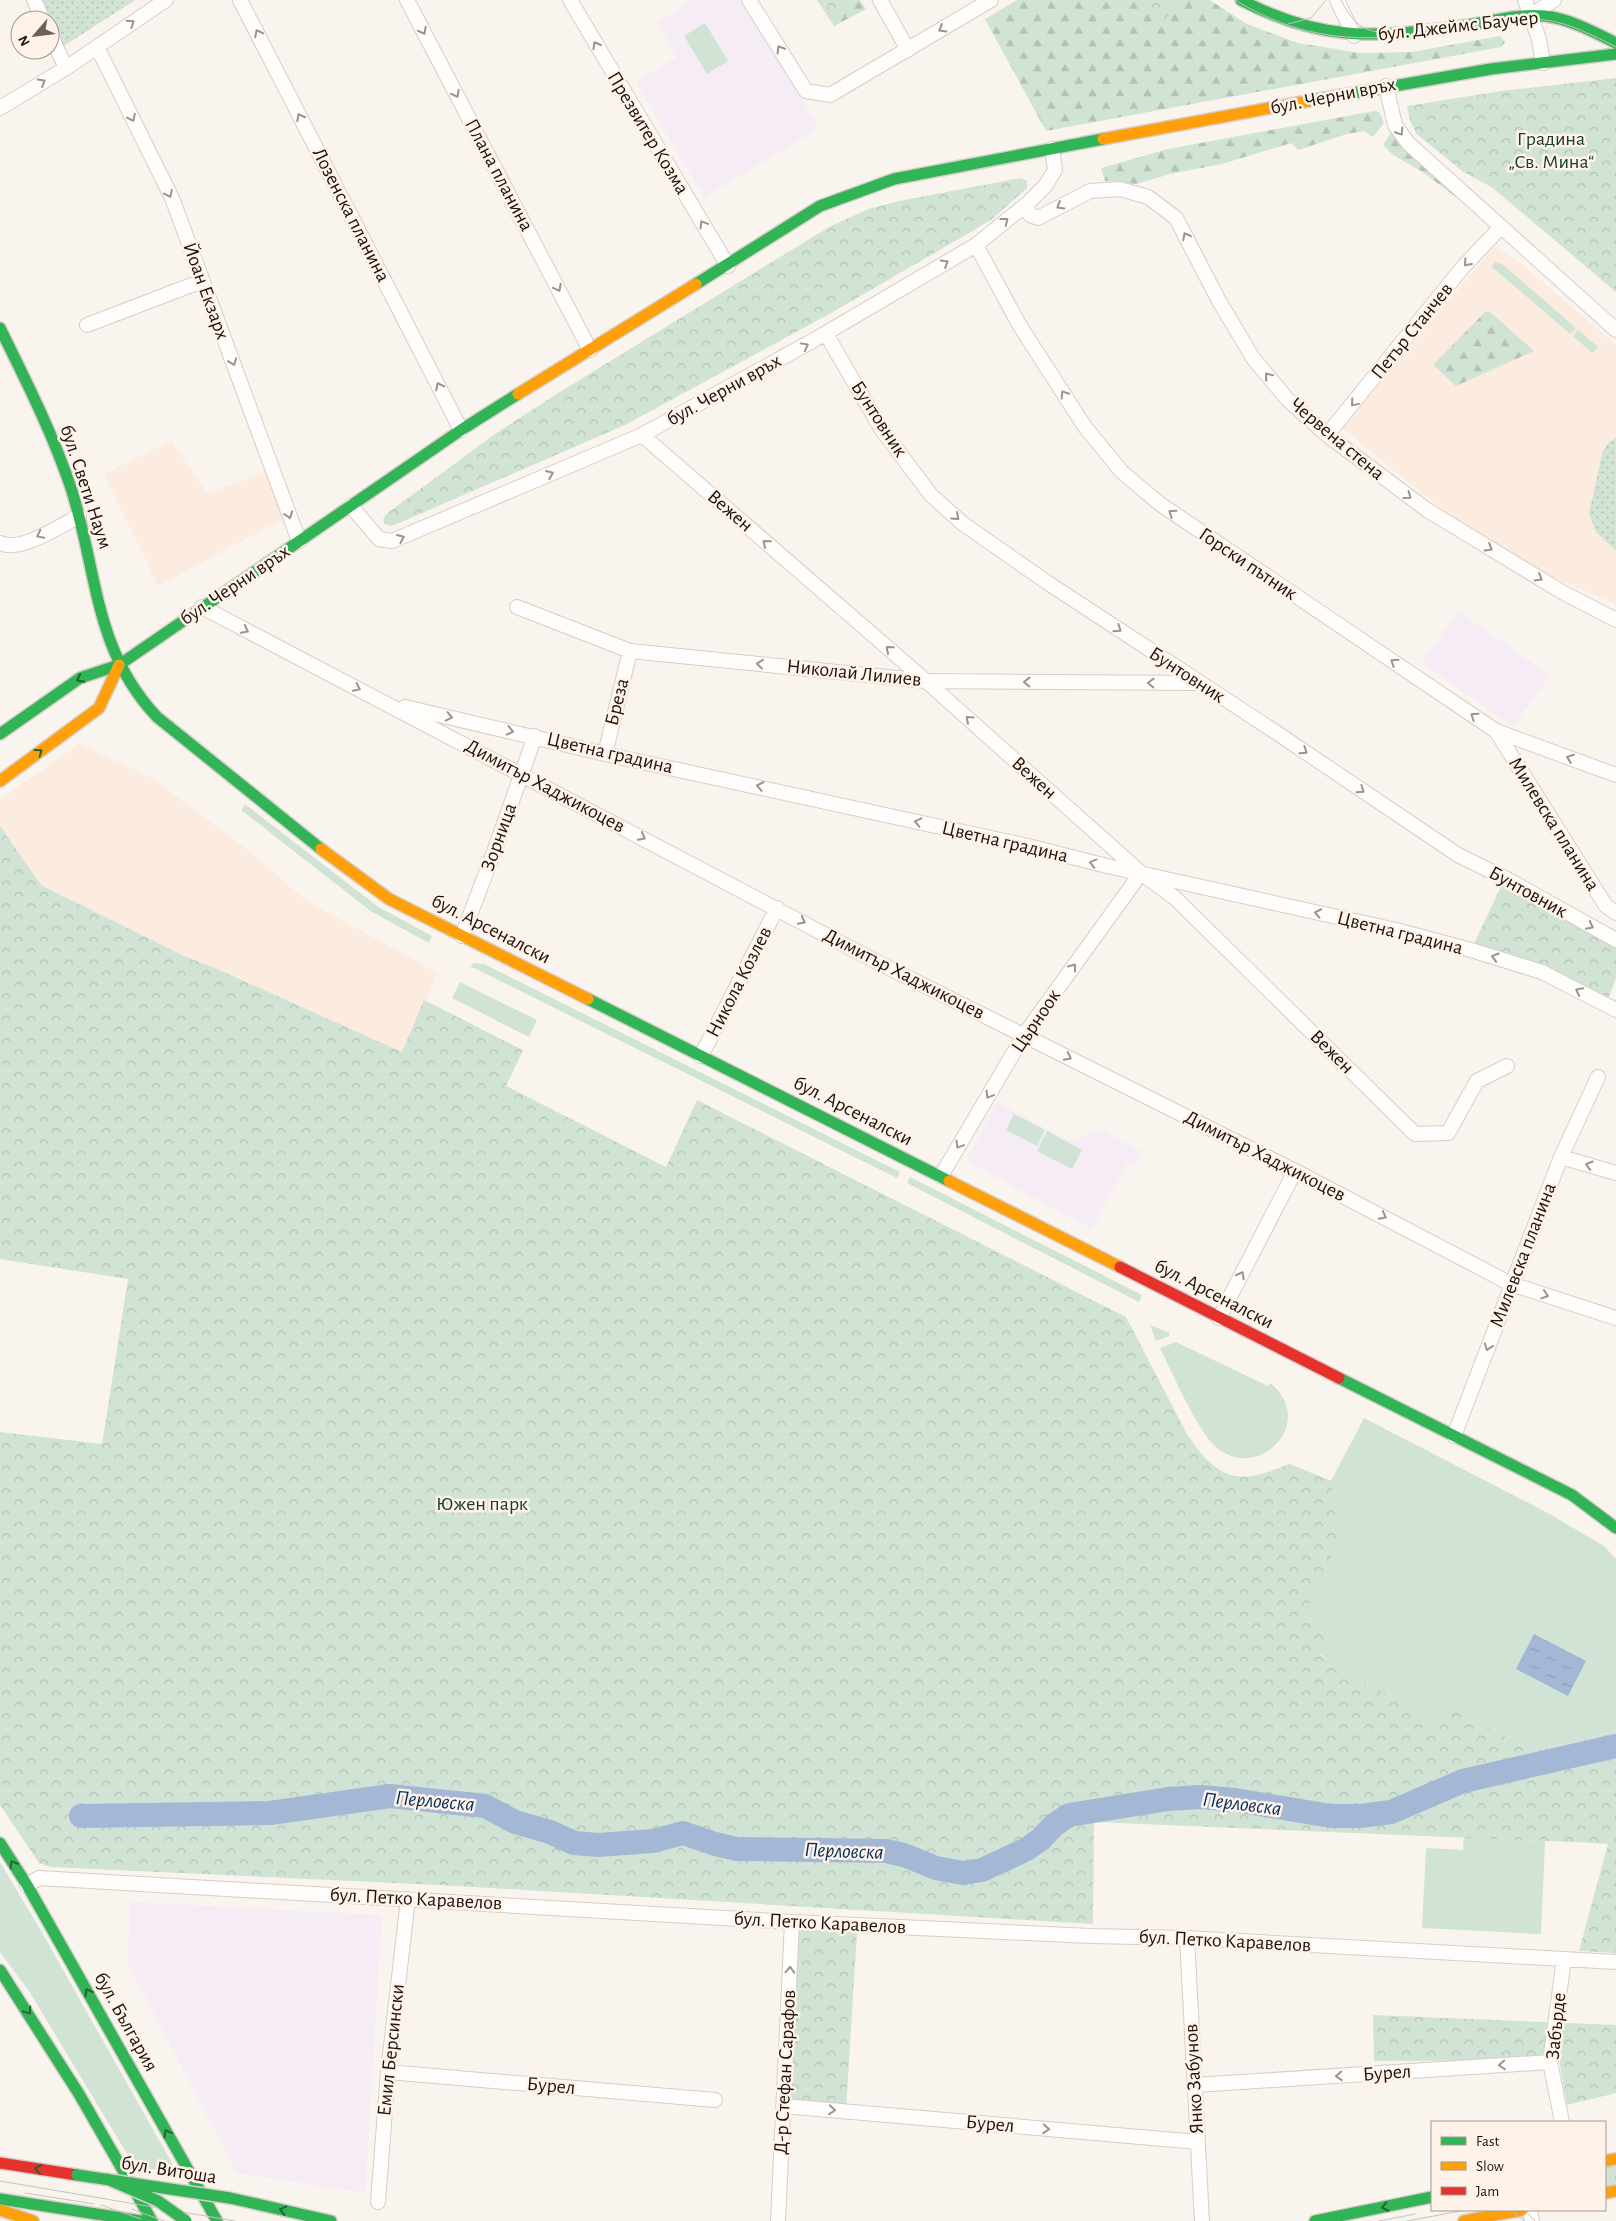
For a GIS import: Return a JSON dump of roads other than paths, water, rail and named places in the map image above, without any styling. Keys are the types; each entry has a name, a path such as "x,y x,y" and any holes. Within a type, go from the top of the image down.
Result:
{"street":[{"path":"0,108 66,68 166,0"},
{"name":"Лозенска планина","path":"240,0 461,430"},
{"name":"Плана планина","path":"407,0 590,350"},
{"name":"Презвитер Козма","path":"570,0 728,266"},
{"path":"749,0 806,91 830,95 992,0"},
{"path":"880,0 908,50"},
{"name":"бул. Джеймс Баучер","path":"1241,0 1267,14 1294,24 1333,34 1354,36 1397,35 1532,16 1563,20 1616,44"},
{"path":"1337,0 1354,36"},
{"path":"1525,0 1540,39 1543,63"},
{"path":"1532,16 1554,0"},
{"name":"Йоан Екзарх","path":"97,47 172,198 299,541"},
{"name":"бул. Черни връх","path":"0,734 80,678 119,664 461,430 728,266 820,206 894,179 1386,86 1616,54"},
{"path":"60,55 66,68"},
{"path":"1386,86 1395,125 1400,133 1500,228 1616,330"},
{"name":"бул. Черни връх","path":"351,506 378,539 392,541 642,435 826,334 976,244 1028,203 1045,186 1055,170 1052,150"},
{"name":"Червена стена","path":"1028,203 1027,209 1030,215 1038,218 1090,191 1120,189 1148,197 1176,218 1218,301 1254,358 1287,399 1327,435 1427,510 1562,592 1616,620"},
{"name":"Петър Станчев","path":"1327,435 1463,267 1500,228"},
{"name":"Горски пътник","path":"976,244 1020,326 1085,427 1122,472 1160,504 1496,731 1616,775"},
{"path":"87,326 202,281"},
{"name":"бул. Свети Наум","path":"0,328 54,440 79,516 104,620 119,664"},
{"name":"Бунтовник","path":"826,334 882,430 932,494 962,522 1199,684 1277,733 1458,855 1504,878 1616,940"},
{"name":"Вежен","path":"642,435 926,681 1141,873 1175,898 1415,1134 1448,1133 1477,1081 1507,1066"},
{"path":"0,543 6,546 18,546 79,516"},
{"name":"Димитър Хаджикоцев","path":"202,607 777,908 1024,1035 1296,1171 1511,1284 1616,1318"},
{"name":"Николай Лилиев","path":"518,607 630,651 926,681 1199,684"},
{"name":"Бреза","path":"605,754 630,651"},
{"path":"0,781 99,708 119,664"},
{"name":"бул. Арсеналски","path":"119,664 135,694 150,712 338,863 389,899 1572,1495 1606,1518 1616,1528"},
{"name":"Цветна градина","path":"385,702 605,754 1028,846 1396,930 1471,950 1542,972 1616,1010"},
{"name":"Милевска планина","path":"1496,731 1606,906 1616,913"},
{"name":"Зорница","path":"462,936 535,736"},
{"name":"Църноок","path":"941,1176 1024,1035 1141,873"},
{"name":"Никола Козлев","path":"701,1056 777,908"},
{"name":"Милевска планина","path":"1454,1436 1561,1157 1598,1077"},
{"path":"1561,1157 1616,1174"},
{"path":"1219,1318 1296,1171"},
{"name":"бул. България","path":"0,1843 27,1885 218,2221"},
{"name":"бул. Петко Каравелов","path":"27,1885 39,1878 792,1922 1090,1936 1186,1938 1616,1962"},
{"name":"Емил Берсински","path":"378,2202 388,2072 408,1899"},
{"name":"Д-р Стефан Сарафов","path":"778,2221 792,1922"},
{"name":"Янко Забунов","path":"1186,1938 1202,2221"},
{"name":"Забърде","path":"1562,2121 1550,2062 1564,1958"},
{"path":"0,1970 37,2025 103,2131 152,2221"},
{"name":"Бурел","path":"1195,2085 1550,2062"},
{"name":"Бурел","path":"388,2072 715,2100"},
{"name":"Бурел","path":"783,2106 1198,2142"},
{"name":"бул. Витоша","path":"0,2163 230,2198 331,2221"},
{"path":"107,2179 158,2201 186,2221"},
{"path":"1314,2221 1431,2197"},
{"path":"0,2199 141,2221"},
{"path":"0,2210 33,2221"},
{"path":"1464,2221 1517,2211"}],"water":[{"path":"1534,1634 1586,1661 1568,1696 1516,1669"}],"waterway":[{"name":"Перловска","path":"81,1816 270,1813 390,1796 485,1806 515,1822 550,1832 574,1843 598,1845 653,1841 683,1833 737,1849 886,1851 904,1855 936,1868 963,1873 982,1870 1027,1849 1041,1839 1054,1825 1069,1815 1168,1799 1200,1797 1235,1800 1331,1816 1360,1816 1391,1812 1463,1781 1616,1746"}],"tram line":[{"path":"1235,0 1263,15 1291,26 1345,37 1401,36 1504,21 1535,19 1573,27 1616,47"},
{"path":"1288,24 1311,18 1326,0"},
{"path":"1341,0 1349,13 1362,27 1368,30 1383,32"},
{"path":"0,2181 235,2221"},
{"path":"25,2193 94,2204"},
{"path":"101,2205 141,2219"},
{"path":"132,2209 164,2221"},
{"path":"1407,2221 1461,2211"},
{"path":"1512,2211 1524,2221"},
{"path":"1526,2211 1535,2221"},
{"path":"1379,2221 1415,2214"}],"park label":[{"name":"Градина „Св. Мина“","path":"1551,150"},
{"name":"Южен парк","path":"482,1504"}]}
